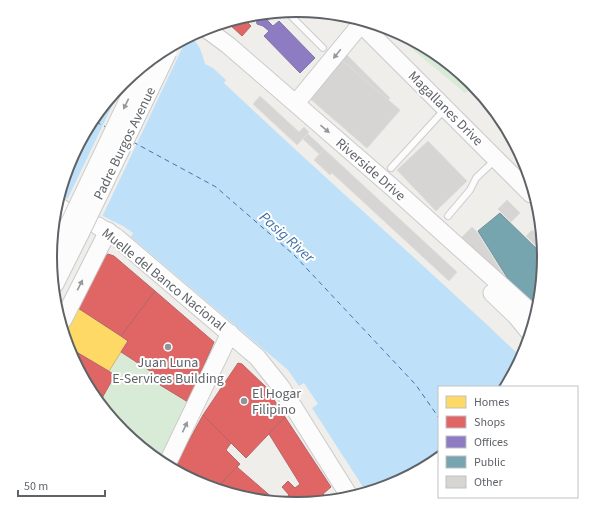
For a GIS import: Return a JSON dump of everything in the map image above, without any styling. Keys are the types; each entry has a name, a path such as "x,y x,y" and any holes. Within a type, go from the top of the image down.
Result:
{"street":[{"path":"296,103 359,25"},
{"name":"Magallanes Drive","path":"365,27 527,190"},
{"name":"Riverside Drive","path":"212,33 228,45 394,188 530,312"},
{"name":"Padre Burgos Avenue","path":"74,231 166,56"},
{"name":"Padre Burgos Avenue","path":"74,231 139,77"},
{"path":"358,158 375,184 417,225 503,303 526,328"},
{"name":"Muelle del Banco Nacional","path":"64,315 103,228 257,357 281,387 346,492"},
{"path":"57,252 74,231"},
{"path":"58,275 74,231"},
{"path":"169,460 230,334"}],"lane":[{"path":"292,17 323,48"},
{"path":"391,168 446,108"},
{"path":"448,216 470,190 476,178 497,159"}],"green space":[{"path":"405,43 430,57 467,87 470,90 465,93"},
{"path":"121,352 164,380 160,385 188,402 162,455 127,427 102,397 114,375 109,371"}],"water":[{"name":"Pasig River","path":"194,41 202,52 205,64 213,68 226,80 224,83 517,353 499,386 438,386 438,451 417,465 389,479 363,488 312,408 318,404 304,383 299,386 288,370 131,237 133,233 123,226 65,197 75,165 97,124 127,87 164,57"}],"pier":[{"path":"183,46 102,217 67,200 113,104 127,87 151,67 164,57"}],"building: Homes":[{"path":"78,308 128,341 109,371 76,352 68,328"}],"building: Shops":[{"path":"248,22 251,26 242,36 231,26"},
{"path":"108,254 114,256 155,291 121,336 78,308 104,257"},
{"name":"Juan Luna E-Services Building","path":"155,291 214,342 188,402 160,385 164,380 121,352 128,341 121,336"},
{"path":"77,352 115,375 103,397 89,377"},
{"name":"El Hogar Filipino","path":"238,363 242,364 266,387 285,417 246,458 203,415"},
{"path":"203,415 231,443 226,450 240,464 221,484 205,479 176,464"},
{"path":"285,417 331,487 323,494 324,495 287,496 289,495 282,487 288,481 295,488 300,484 269,434"},
{"path":"237,467 270,495 235,489 221,484"}],"building: Offices":[{"path":"268,19 273,26 279,21 315,58 300,73 264,36 269,31 263,26 257,24 256,21"}],"building: Public":[{"path":"500,213 536,249 535,288 531,308 518,295 478,231"}],"building: Other":[{"path":"345,53 390,98 388,100 400,110 367,148 307,96"},
{"path":"338,57 400,110 367,148 307,96"},
{"path":"260,96 299,132 304,127 309,132 297,145 253,104"},
{"path":"308,134 324,149 319,154 303,139"},
{"path":"428,141 467,181 436,211 397,170"},
{"path":"324,149 457,272 449,281 332,173 330,175 314,160"},
{"path":"507,200 520,213 511,222 498,209"},
{"path":"472,227 477,232 509,283 458,241"},
{"path":"532,230 536,234 536,246 536,246 526,236"}],"ferry route":[{"path":"98,123 106,127"},
{"path":"133,142 216,187 294,255 416,385 438,417"}],"place":[{"name":"Juan Luna E-Services Building","path":"168,347"},
{"name":"El Hogar Filipino","path":"244,401"}]}
